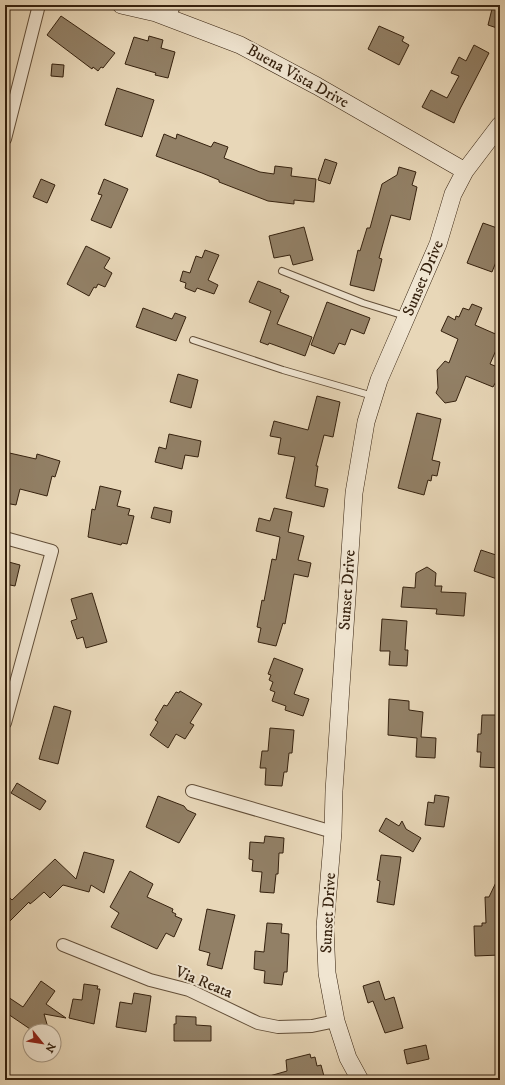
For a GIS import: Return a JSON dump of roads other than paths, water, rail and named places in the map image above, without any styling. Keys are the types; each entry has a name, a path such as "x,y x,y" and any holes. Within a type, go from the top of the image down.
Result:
{"main road":[{"name":"Buena Vista Drive","path":"121,5 156,13 175,12 318,86 465,171"},
{"name":"Sunset Drive","path":"360,1080 348,1058 336,1021 326,973 325,927 333,832 334,791 354,493 366,422 379,380 438,244 453,194 465,171 500,125"}],"street":[{"path":"5,139 38,5"},
{"path":"5,538 52,551 5,723"},
{"path":"192,791 333,832"},
{"name":"Via Reata","path":"63,945 150,980 189,990 258,1023 278,1027 312,1026 336,1021"}],"lane":[{"path":"282,271 362,303 407,316"},
{"path":"193,340 283,370 374,397"}]}
